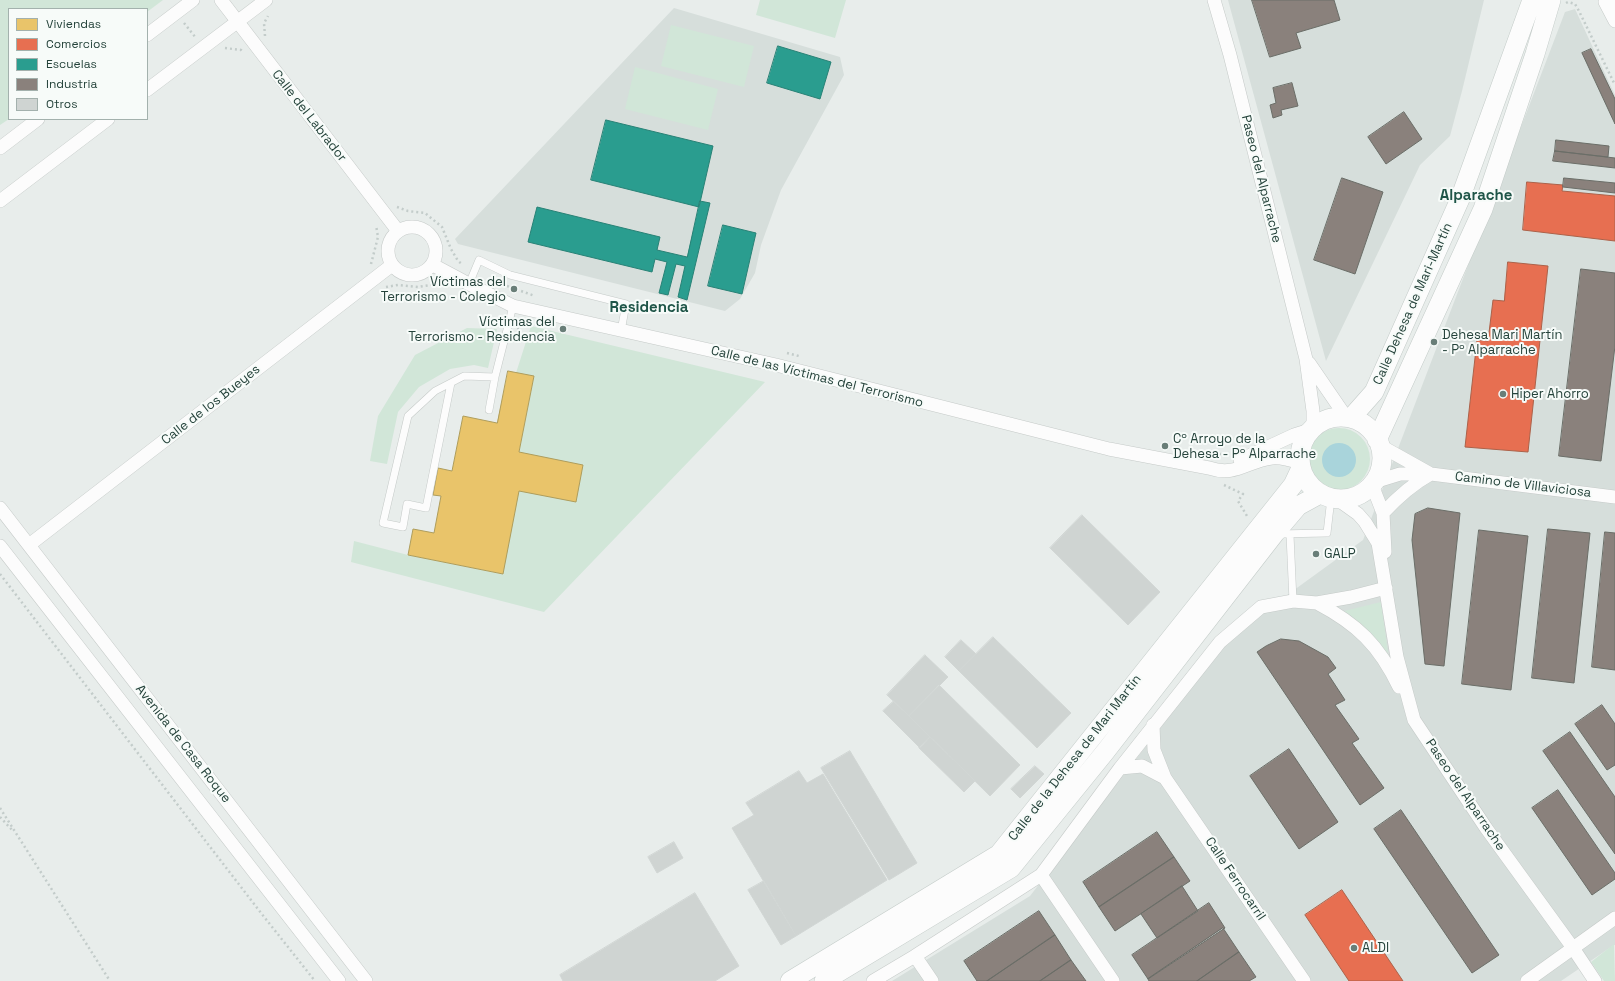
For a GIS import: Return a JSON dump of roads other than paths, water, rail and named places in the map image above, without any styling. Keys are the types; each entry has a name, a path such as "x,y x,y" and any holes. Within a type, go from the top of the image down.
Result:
{"street":[{"path":"148,34 193,0"},
{"name":"Calle del Labrador","path":"221,0 398,231"},
{"name":"Paseo del Alparrache","path":"1214,0 1230,55 1306,359 1313,411 1312,429"},
{"name":"Calle Dehesa de Mari-Martín","path":"1515,48 1521,0"},
{"name":"Calle Dehesa de Mari-Martín","path":"1348,418 1370,397 1385,369 1460,199 1532,0"},
{"path":"1604,0 1615,21"},
{"path":"1612,0 1615,8"},
{"path":"1378,442 1483,209 1544,26 1556,2"},
{"path":"148,89 237,22 268,6"},
{"path":"0,148 37,120"},
{"path":"0,201 107,120"},
{"path":"417,226 426,230 433,236 437,246 437,255 433,264 426,271 418,275 408,275 399,272 392,265 388,256 388,247 391,238 398,231 407,227 417,226"},
{"name":"Calle de las Víctimas del Terrorismo","path":"433,264 513,306 776,365 1109,450 1220,471 1230,471 1273,458 1284,458 1300,465"},
{"name":"Calle de los Bueyes","path":"29,546 392,265"},
{"name":"Paseo del Alparrache","path":"1306,359 1348,418"},
{"path":"1334,417 1348,418 1366,426 1378,442 1382,457 1380,470 1373,483 1362,493 1350,498 1329,497 1312,487 1305,478 1300,465 1300,451 1304,440 1312,429 1322,421 1334,417"},
{"name":"Calle de las Víctimas del Terrorismo","path":"1209,468 1238,460 1294,435 1312,429"},
{"name":"Camino de Villaviciosa","path":"1378,442 1431,474"},
{"name":"Calle de la Dehesa de Mari Martín","path":"790,981 999,854 1293,485 1300,465"},
{"name":"Camino de Villaviciosa","path":"1373,483 1400,474 1431,474 1615,497"},
{"path":"1383,514 1412,485 1431,474"},
{"name":"Paseo del Alparrache","path":"1373,483 1383,514 1386,588"},
{"name":"Paseo del Alparrache","path":"1329,497 1358,514 1365,522 1378,543 1397,657 1414,720 1486,828 1573,948 1595,981"},
{"name":"Calle de la Dehesa de Mari Martín","path":"824,981 1012,868 1282,534 1298,506 1329,497"},
{"name":"Avenida de Casa Roque","path":"0,508 366,981"},
{"name":"Avenida de Casa Roque","path":"0,546 339,981"},
{"path":"873,981 915,956 1040,875 1153,725 1220,642 1261,607 1293,600 1317,603 1351,597 1386,588"},
{"path":"1317,603 1331,610 1368,638 1394,676 1414,720"},
{"name":"Calle Ferrocarril","path":"1153,725 1154,750 1165,778 1304,981"},
{"name":"Calle Ferrocarril","path":"1120,768 1142,766 1165,778"},
{"path":"1040,875 1113,981"},
{"path":"1528,981 1615,918"},
{"path":"915,956 932,981"}],"lane":[{"path":"470,284 479,260 510,275 626,304 621,330"},
{"path":"489,410 495,377 513,306"},
{"path":"451,383 426,508 408,504 403,527 383,523 408,416 435,391 464,376 495,377"},
{"path":"1293,600 1282,534 1327,533 1329,497"}],"water":[{"path":"1342,443 1351,448 1355,453 1355,467 1351,472 1346,476 1336,477 1332,476 1323,467 1322,457 1323,453 1332,444"}],"place":[{"name":"Víctimas del Terrorismo - Colegio","path":"514,289"},
{"name":"Víctimas del Terrorismo - Residencia","path":"563,329"},
{"name":"Dehesa Mari Martín - Pº Alparrache","path":"1434,342"},
{"name":"Hiper Ahorro","path":"1503,394"},
{"name":"Cº Arroyo de la Dehesa - Pº Alparrache","path":"1165,446"},
{"name":"GALP","path":"1316,554"},
{"name":"ALDI","path":"1354,948"}],"district":[{"name":"Alparache","path":"1476,196"},
{"name":"Residencia","path":"649,308"}]}
